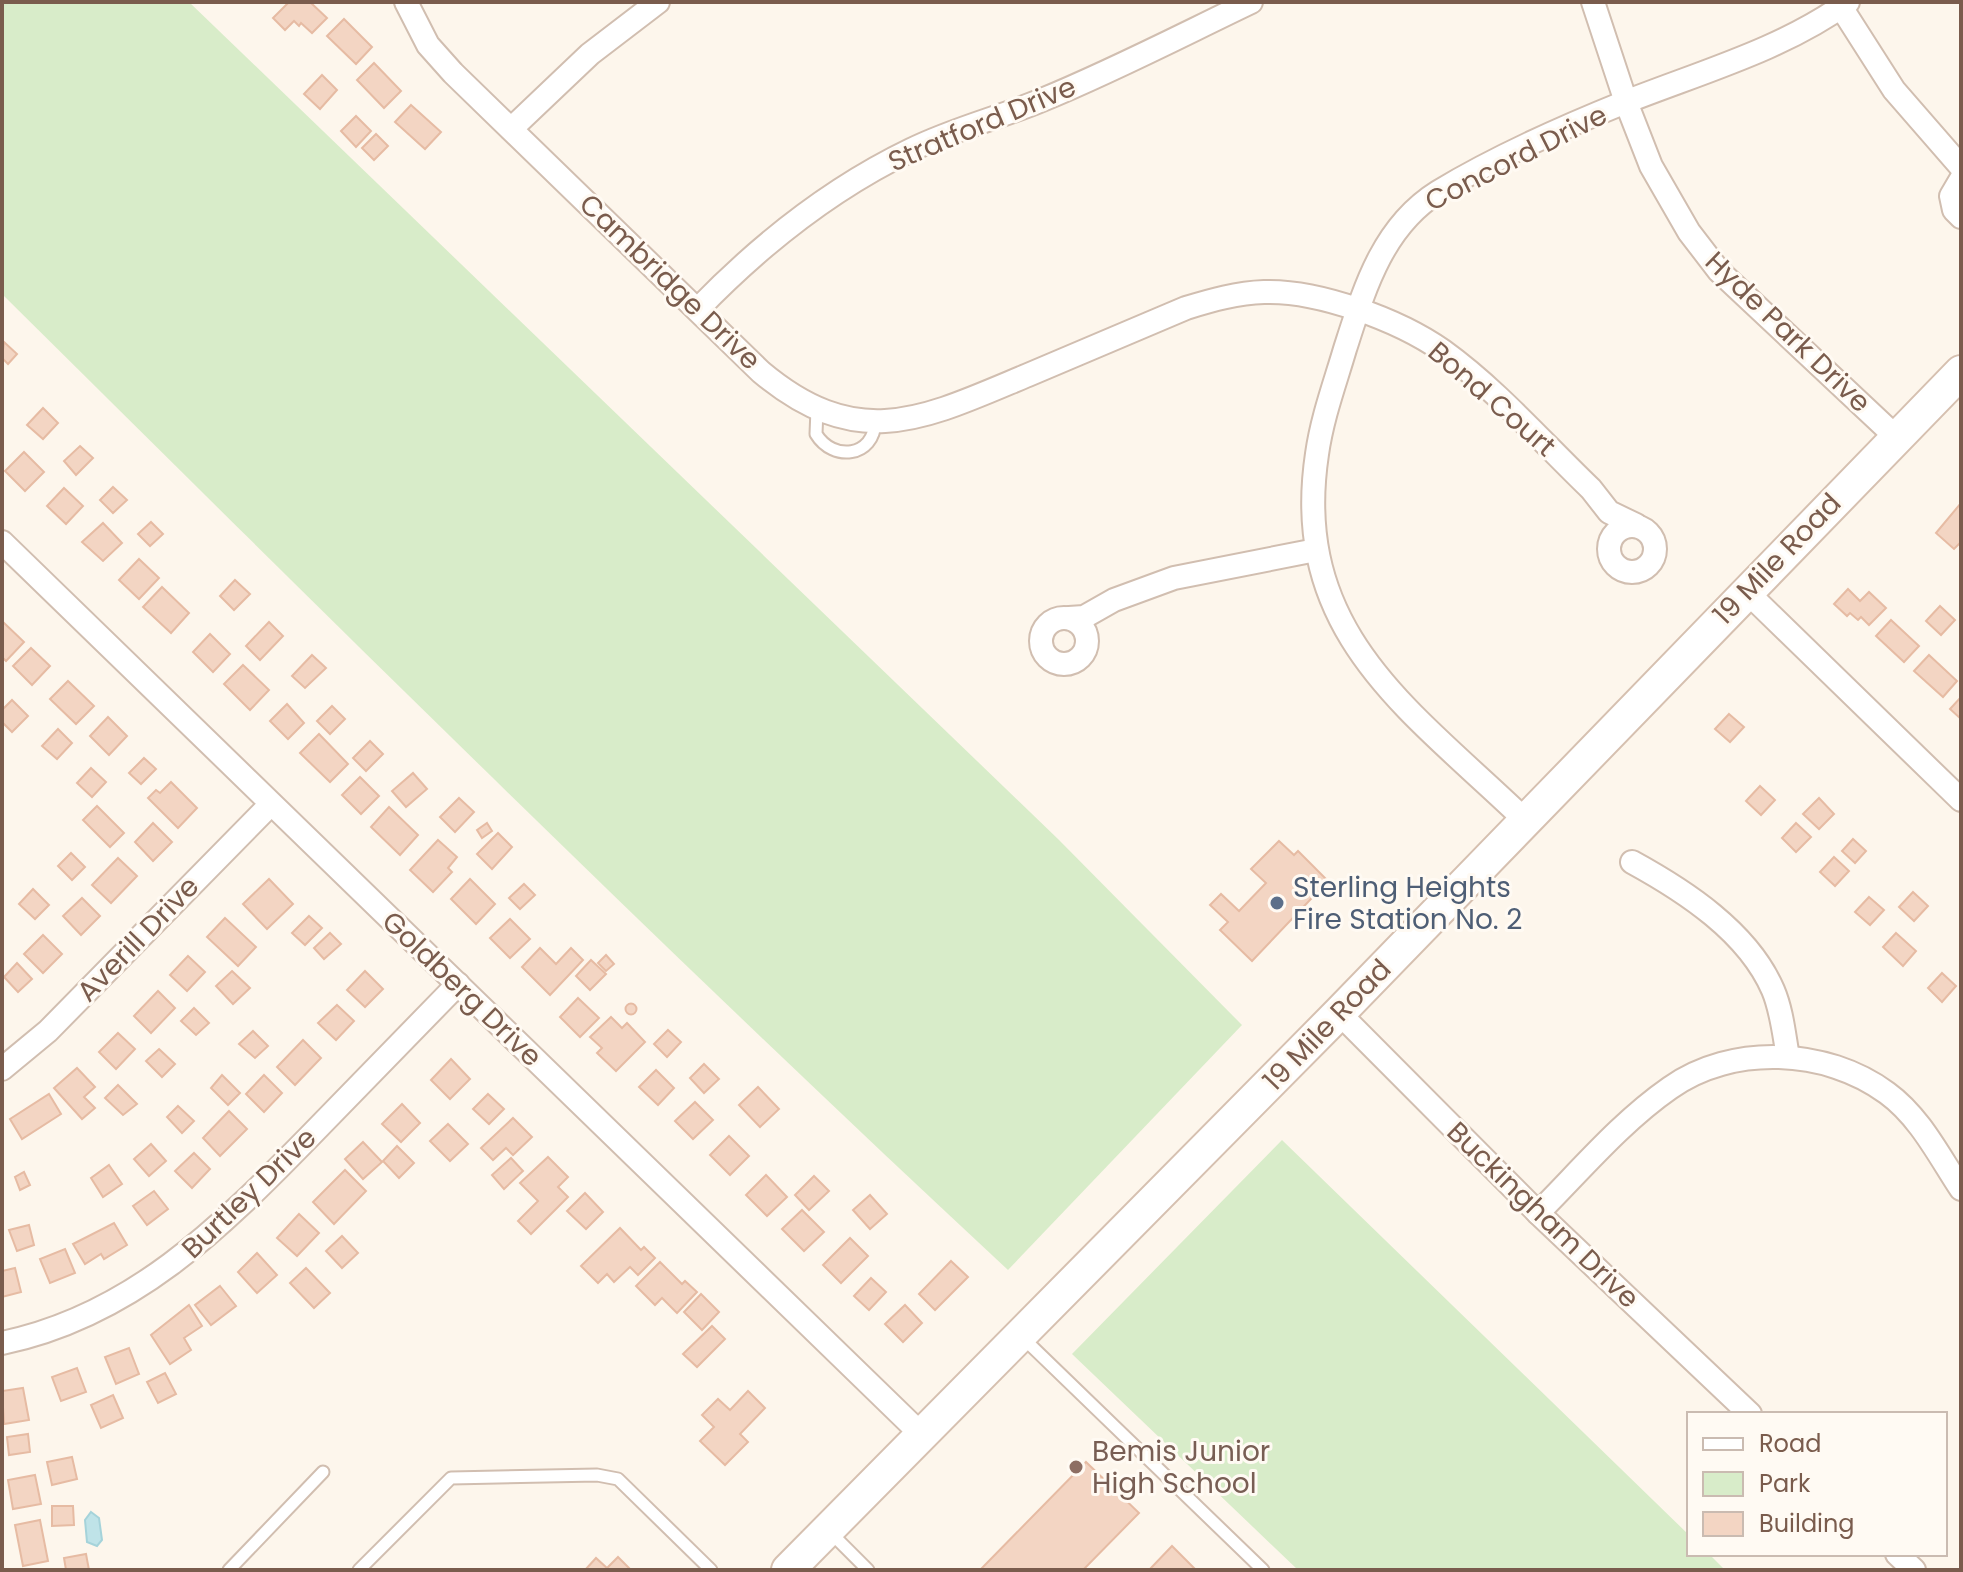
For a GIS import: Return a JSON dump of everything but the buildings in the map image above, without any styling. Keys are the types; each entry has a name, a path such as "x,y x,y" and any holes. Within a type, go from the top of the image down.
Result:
{"street":[{"name":"Cambridge Drive","path":"406,2 428,45 511,129 761,372 799,400 817,409 875,422 923,416 1186,308 1227,296 1266,292 1299,295 1357,311"},
{"path":"511,129 590,54 658,2"},
{"name":"Stratford Drive","path":"698,309 768,243 818,204 867,173 914,148 1093,78 1251,2"},
{"name":"Hyde Park Drive","path":"1593,2 1626,102 1668,200 1719,271 1896,437"},
{"path":"1845,5 1894,90 1957,174 1951,203 1961,217"},
{"name":"Concord Drive","path":"1526,821 1390,693 1348,636 1331,603 1316,550 1312,496 1317,451 1357,311 1394,232 1413,211 1462,179 1626,102 1750,54 1845,5"},
{"name":"Bond Court","path":"1357,311 1416,335 1463,367 1591,489 1609,512 1636,525"},
{"name":"19 Mile Road","path":"788,1570 1339,1013 1961,372"},
{"path":"1609,512 1610,554 1617,567 1631,572 1646,568 1656,547 1650,533 1636,525 1628,525 1610,540"},
{"name":"Goldberg Drive","path":"2,542 922,1435"},
{"path":"1097,611 1078,661 1062,665 1048,658 1041,645 1044,630 1055,620 1097,611 1114,600 1174,578 1316,550"},
{"path":"1747,592 1961,800"},
{"path":"1069,618 1082,626 1088,640"},
{"name":"Averill Drive","path":"2,1069 48,1031 271,804"},
{"path":"1632,862 1698,904 1757,963 1773,990 1788,1057"},
{"name":"Burtley Drive","path":"2,1343 79,1319 125,1297 165,1272 247,1200 458,984"},
{"name":"Buckingham Drive","path":"1339,1013 1538,1213 1748,1412"},
{"path":"1538,1213 1669,1089 1711,1066 1759,1057 1788,1057 1832,1067 1887,1093 1922,1128 1961,1189"},
{"path":"1899,1556 1914,1570"}],"lane":[{"path":"817,409 816,434 830,451 850,453 868,441 875,422"},
{"path":"1021,1335 1263,1570"},
{"path":"229,1570 323,1472"},
{"path":"359,1570 451,1478 597,1475 618,1479 711,1570"},
{"path":"828,1529 868,1570"}],"green space":[{"path":"2,2 189,2 1058,839 1242,1025 1008,1270 627,908 2,294"},
{"path":"1282,1140 1687,1533 1687,1556 1711,1556 1725,1570 1298,1570 1072,1354"}],"water":[{"path":"91,1512 99,1518 102,1540 97,1546 87,1542 85,1520"}],"place":[{"name":"Sterling Heights Fire Station No. 2","path":"1277,903"},
{"name":"Bemis Junior High School","path":"1076,1467"}]}
